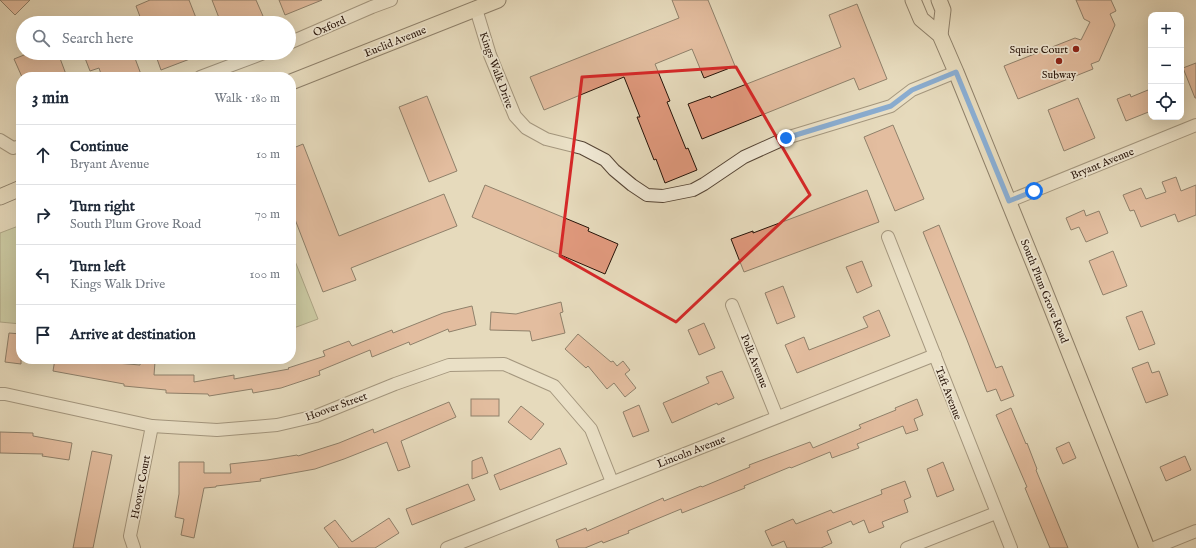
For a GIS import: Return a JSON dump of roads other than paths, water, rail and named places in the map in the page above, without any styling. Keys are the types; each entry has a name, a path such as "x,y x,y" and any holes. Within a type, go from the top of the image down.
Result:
{"main road":[{"name":"Euclid Avenue","path":"296,80 498,0"},
{"name":"South Plum Grove Road","path":"913,0 921,18 940,35 956,72 1009,201 1146,548"},
{"path":"939,0 943,10 940,35"},
{"path":"0,197 16,190"}],"street":[{"name":"Oxford","path":"296,40 371,3 391,0"},
{"name":"Kings Walk Drive","path":"476,9 490,55 512,110 515,116 526,128 546,139 582,148 605,160 614,170 632,185 647,195 663,196 693,190 744,157 770,144 891,106 912,90 956,72"},
{"path":"213,72 245,60"},
{"name":"Bryant Avenue","path":"1009,201 1196,125"},
{"path":"0,140 13,148 16,147"},
{"name":"Taft Avenue","path":"888,237 1011,548"},
{"name":"Polk Avenue","path":"732,305 777,417"},
{"name":"Lincoln Avenue","path":"447,548 935,355"},
{"name":"Hoover Street","path":"0,394 152,426 217,430 277,425 316,416 395,384 449,365 504,364 554,386 591,429 612,482"},
{"name":"Hoover Court","path":"134,548 130,536 152,426"},
{"path":"907,548 996,513"},
{"path":"1154,548 1196,531"}],"place":[{"name":"Squire Court","path":"1076,49"},
{"name":"Subway","path":"1059,61"}]}
